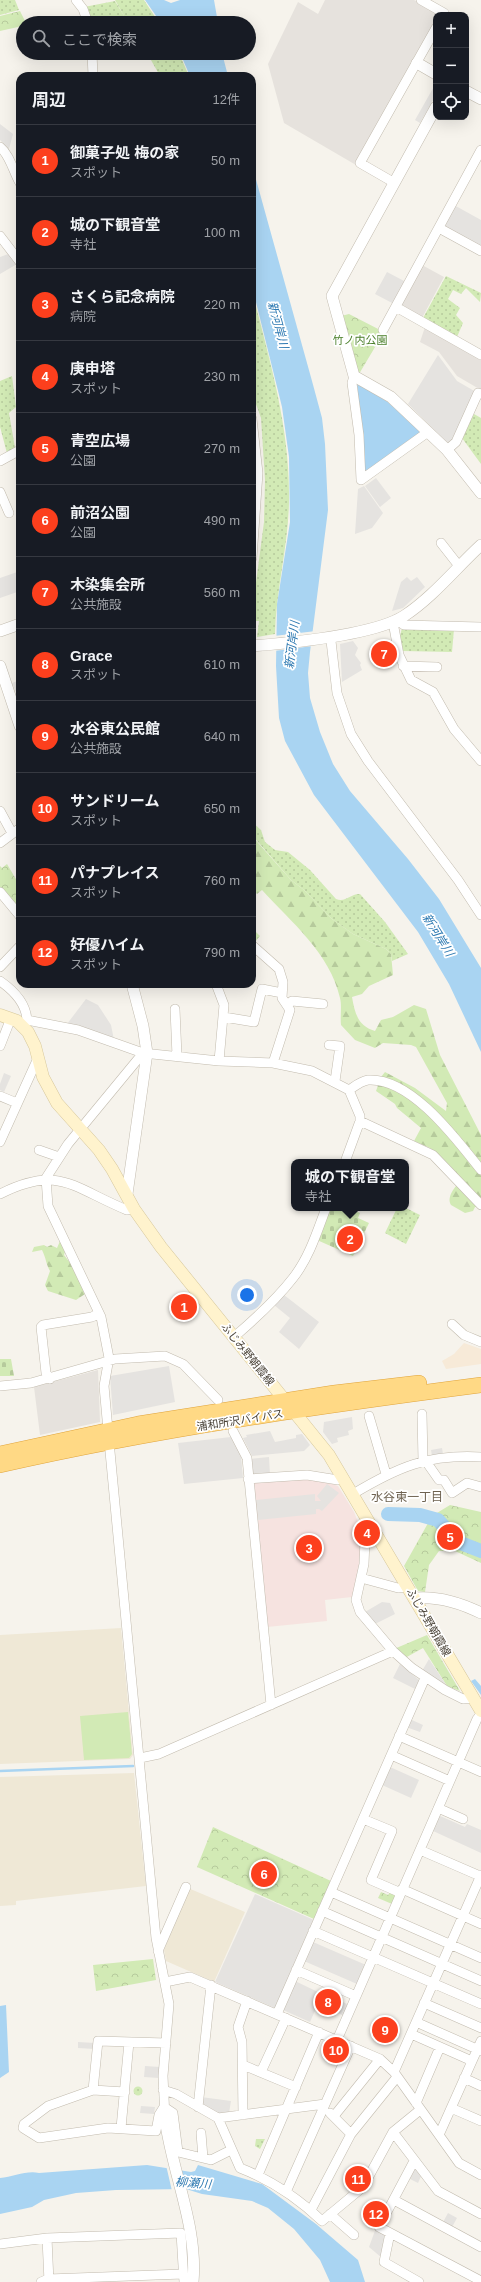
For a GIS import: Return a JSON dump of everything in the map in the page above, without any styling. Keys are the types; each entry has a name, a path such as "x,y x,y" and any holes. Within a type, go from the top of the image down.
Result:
{"highway":[{"name":"浦和所沢バイパス","path":"0,1454 481,1374"},
{"name":"浦和所沢バイパス","path":"289,1406 481,1385"},
{"name":"浦和所沢バイパス","path":"0,1465 108,1436"}],"main road":[{"name":"ふじみ野朝霞線","path":"5,1016 25,1023 49,1090 56,1103 99,1150 127,1194 134,1209 161,1247 319,1441 354,1494 481,1712"}],"street":[{"path":"76,0 83,9 86,16"},
{"path":"421,0 442,12"},
{"path":"393,182 360,163 433,34"},
{"path":"92,60 93,72"},
{"path":"417,63 433,72"},
{"path":"469,93 481,99"},
{"path":"428,432 362,480 359,435 352,383 354,376 333,292 433,111"},
{"path":"0,147 7,153 10,164 16,175"},
{"path":"383,330 481,150"},
{"path":"439,228 481,251"},
{"path":"0,236 16,257"},
{"path":"396,307 481,355"},
{"path":"354,376 391,397 447,450 481,493"},
{"path":"447,450 456,442 478,393 481,394"},
{"path":"0,461 16,452"},
{"path":"256,455 258,473 256,501"},
{"path":"0,492 9,513"},
{"path":"441,543 459,566"},
{"path":"256,646 329,639 368,630 395,621 418,605 481,545"},
{"path":"395,621 404,625 481,627"},
{"path":"395,621 397,649 403,666 414,683 433,692 454,729 481,761"},
{"path":"0,631 16,625"},
{"path":"329,639 337,693 346,722 355,740 368,761 458,880 481,916"},
{"path":"403,666 437,667"},
{"path":"1,670 16,714"},
{"path":"0,811 16,831 0,843"},
{"path":"0,892 16,911"},
{"path":"256,948 280,969 283,982 282,998 290,1010 273,1063"},
{"path":"0,967 16,950"},
{"path":"0,981 14,993 21,1002 25,1023 78,1030 145,1053 219,1061 273,1063 312,1071 335,1081 349,1090 360,1121 346,1159"},
{"path":"127,1194 145,1053 143,1026 133,988"},
{"path":"218,988 224,1005 219,1061"},
{"path":"224,1016 254,1022 262,989 282,993"},
{"path":"287,1005 292,1001 323,1004"},
{"path":"175,1009 177,1056"},
{"path":"0,1046 5,1016"},
{"path":"329,1045 340,1046 335,1081"},
{"path":"145,1053 80,1130 59,1157 46,1178 48,1206 99,1313 106,1336 108,1361 104,1386 108,1436 158,1951 169,2004 163,2090 165,2118 171,2154 191,2233 193,2282"},
{"path":"0,1142 38,1058"},
{"path":"349,1090 366,1080 389,1082 438,1117 481,1170"},
{"path":"0,1096 17,1104"},
{"path":"360,1121 433,1155 481,1205"},
{"path":"39,1150 59,1157"},
{"path":"0,1194 23,1182 46,1178 77,1186 127,1210 134,1209"},
{"path":"234,1337 260,1315 293,1278 308,1254 325,1211"},
{"path":"50,1379 46,1373 41,1327 43,1324 84,1318 99,1313"},
{"path":"452,1324 464,1335 481,1342"},
{"path":"0,1386 31,1383 50,1379 108,1361 165,1356 183,1364 218,1400"},
{"path":"422,1414 424,1461 439,1480 444,1480 452,1493 467,1483 481,1487"},
{"path":"369,1416 386,1474"},
{"path":"233,1431 247,1458 271,1705"},
{"path":"354,1494 386,1474 424,1461 462,1456 481,1457"},
{"path":"248,1479 307,1474 338,1480 343,1477"},
{"path":"366,1516 361,1578 356,1600 357,1606 393,1651 425,1678 463,1699 473,1698"},
{"path":"361,1578 398,1588 408,1587"},
{"path":"415,1598 431,1598 454,1603 481,1613"},
{"path":"140,1763 393,1651"},
{"path":"262,2072 282,2016 296,1970 425,1678"},
{"path":"337,2040 481,1712"},
{"path":"399,1736 481,1772"},
{"path":"391,1755 450,1781"},
{"path":"438,1808 463,1819"},
{"path":"363,1818 392,1831 371,1880 402,1891 481,1924"},
{"path":"311,2210 351,2134 395,2075 450,1944 478,1887 481,1875 420,1850"},
{"path":"158,1951 186,1887"},
{"path":"330,1892 481,1958"},
{"path":"322,1911 481,1981"},
{"path":"313,1930 481,2004"},
{"path":"296,1970 356,1996"},
{"path":"165,1982 190,1977 380,2059 395,2075 459,2163 481,2175"},
{"path":"198,2107 210,1985"},
{"path":"243,2115 242,2042 238,2027 247,2001"},
{"path":"424,2003 481,2028"},
{"path":"416,2022 480,2047 464,2078 439,2136"},
{"path":"258,2175 319,2032"},
{"path":"411,2034 472,2061"},
{"path":"93,2090 98,2041 166,2043"},
{"path":"122,2128 129,2042"},
{"path":"286,2192 351,2046"},
{"path":"218,2118 240,2168 258,2175 286,2192 311,2210 322,2221 363,2187 393,2132 418,2107 440,2047"},
{"path":"334,2116 380,2059"},
{"path":"243,2065 296,2087"},
{"path":"293,2068 302,2072"},
{"path":"464,2078 481,2086"},
{"path":"125,2092 93,2090 48,2106 24,2124 23,2128 39,2138 122,2128 156,2131 159,2115 164,2107"},
{"path":"163,2090 218,2118 324,2105"},
{"path":"324,2105 351,2134"},
{"path":"164,2107 173,2113 178,2152 211,2160 231,2150"},
{"path":"451,2108 481,2121"},
{"path":"393,2132 438,2191 481,2214"},
{"path":"201,2134 204,2158"},
{"path":"414,2161 379,2227 481,2281"},
{"path":"394,2200 481,2247"},
{"path":"330,2214 354,2235"},
{"path":"0,2244 47,2238 182,2233 183,2278 46,2281 47,2238"},
{"path":"390,2233 384,2262 418,2282"}],"shaded area":[{"path":"325,0 414,0 437,12 433,12 433,25 356,165 284,123 268,64 298,2 318,14"},
{"path":"433,88 433,100 420,123 415,120"},
{"path":"0,124 13,134 9,149 0,140"},
{"path":"454,205 481,220 481,248 444,228"},
{"path":"11,253 16,265 0,274 0,257"},
{"path":"422,265 444,277 422,318 400,306"},
{"path":"387,272 406,282 394,304 375,294"},
{"path":"425,327 481,358 481,390 457,376 439,352 420,342"},
{"path":"438,355 457,381 476,392 454,440 449,444 408,404"},
{"path":"376,478 391,498 380,507 365,486"},
{"path":"364,486 383,513 372,528 355,534 358,489"},
{"path":"16,572 16,592 0,598 0,578"},
{"path":"407,577 411,581 417,577 425,587 403,608 392,611 401,582"},
{"path":"353,641 358,648 355,655 361,663 360,665 362,670 342,682 340,644"},
{"path":"16,682 16,693 12,683"},
{"path":"86,999 98,1005 111,1025 114,1040 67,1024"},
{"path":"4,1073 11,1076 4,1092 0,1090 0,1084"},
{"path":"284,1295 319,1322 299,1349 279,1332 290,1318 274,1305"},
{"path":"464,1343 481,1349 481,1364 446,1369 442,1361 454,1354"},
{"path":"169,1366 175,1402 113,1415 110,1376"},
{"path":"98,1370 100,1422 40,1435 34,1387"},
{"path":"352,1417 353,1429 348,1431 349,1435 337,1438 338,1442 332,1444 323,1432 324,1422"},
{"path":"270,1431 275,1442 296,1438 296,1435 302,1434 310,1445 304,1451 252,1456 243,1438 247,1437 246,1435"},
{"path":"231,1437 241,1456 243,1478 184,1484 178,1443"},
{"path":"442,1448 443,1454 432,1456 431,1450"},
{"path":"269,1457 270,1475 255,1476 251,1473 250,1459"},
{"path":"312,1477 338,1486 354,1512 362,1532 360,1564 352,1597 325,1600 327,1621 267,1627 252,1482"},
{"path":"327,1484 339,1493 322,1511 316,1509 316,1514 258,1520 256,1500 315,1494 315,1501 321,1501 317,1496"},
{"path":"382,1602 390,1603 395,1614 375,1624 365,1612"},
{"path":"121,1628 133,1755 130,1759 0,1764 0,1635"},
{"path":"429,1659 447,1686 422,1671"},
{"path":"400,1664 419,1680 415,1689 393,1678"},
{"path":"412,1720 423,1725 420,1732 406,1727 409,1721"},
{"path":"390,1767 419,1780 411,1798 382,1785"},
{"path":"134,1773 146,1886 16,1901 16,1905 0,1906 0,1777"},
{"path":"438,1815 465,1827 467,1824 481,1830 481,1853 431,1830"},
{"path":"188,1888 245,1912 214,1982 166,1961 164,1950"},
{"path":"255,1894 314,1920 275,2008 215,1982"},
{"path":"313,1942 366,1965 357,1984 304,1961"},
{"path":"295,1981 318,1992 314,2000 317,2002 315,2005 317,2006 310,2022 283,2010"},
{"path":"339,2000 349,2005 344,2016 334,2011"},
{"path":"78,2042 95,2043 94,2049 78,2048"},
{"path":"145,2066 160,2067 159,2078 144,2077"},
{"path":"201,2097 231,2101 229,2113 219,2114 201,2104"},
{"path":"141,2106 155,2107 154,2114 140,2113"},
{"path":"417,2167 422,2174 418,2183 408,2178 414,2168"},
{"path":"448,2213 457,2218 451,2229 442,2224"},
{"path":"376,2228 387,2237 382,2258 369,2247"}],"green space":[{"path":"0,0 15,0 19,10 0,15"},
{"path":"115,0 144,0 154,16 124,16"},
{"path":"115,1 124,16 88,16 84,7"},
{"path":"20,11 22,16 16,16 16,27 0,31 0,16"},
{"path":"151,60 182,60 187,72 158,72"},
{"path":"446,276 481,293 480,302 466,288 461,294 453,290 448,299 460,308 456,315 463,323 457,337 423,318"},
{"path":"256,307 282,416 286,442 289,493 289,511 275,634 257,637 259,621 256,621 256,583 264,522 265,480 261,418 256,404"},
{"name":"竹ノ内公園","path":"349,314 384,332 359,374 337,317"},
{"path":"12,376 16,407 9,413 15,448 7,453 0,427 0,381"},
{"path":"474,414 481,418 481,464 462,438"},
{"path":"402,628 454,629 452,652 402,651 399,640"},
{"path":"256,826 261,830 265,842 275,850 288,852 310,870 336,899 343,900 360,894 385,922 408,954 392,961 391,954 386,949 353,934 332,919 304,890 291,880 256,840"},
{"path":"256,841 291,880 304,890 332,919 353,934 386,949 391,954 393,975 369,986 362,994 352,997 354,1009 361,1023 369,1029 375,1031 381,1020 393,1017 414,1005 426,1009 440,1055 481,1135 481,1207 475,1207 473,1211 465,1213 451,1205 450,1198 456,1186 453,1170 430,1148 414,1141 421,1128 397,1108 395,1104 376,1091 381,1077 385,1072 415,1088 446,1111 447,1103 416,1047 411,1045 383,1043 375,1048 355,1040 341,1025 340,998 335,982 319,952 297,926 262,890 257,894"},
{"path":"7,864 16,879 16,906 0,887 0,866 2,868"},
{"path":"256,932 260,936 256,941"},
{"path":"409,1210 420,1215 406,1244 385,1233 396,1211 409,1211"},
{"path":"329,1211 355,1211 360,1213 358,1218 369,1223 353,1256 317,1240"},
{"path":"60,1241 65,1252 64,1255 71,1264 85,1294 76,1300 48,1291 45,1285 50,1271 42,1250 32,1252 34,1247 44,1245 47,1247 51,1245 57,1248"},
{"path":"0,1359 11,1359 14,1376 0,1376"},
{"path":"450,1505 481,1512 481,1563 455,1551 439,1551 429,1565 425,1592 418,1591 404,1566 432,1516"},
{"path":"427,1635 460,1691 447,1686 423,1648 405,1658 394,1649"},
{"path":"128,1712 132,1754 129,1758 84,1760 80,1716"},
{"path":"213,1827 331,1881 314,1919 197,1867"},
{"path":"381,1892 388,1895 390,1892 396,1896 392,1904 378,1898"},
{"path":"153,1959 156,1980 96,1991 93,1965"},
{"path":"136,2087 140,2087 142,2091 140,2095 136,2095 134,2093 134,2089"},
{"path":"256,2139 265,2139 260,2149 255,2146"}],"water":[{"path":"145,0 164,0 171,3 180,0 214,0 217,16 156,16"},
{"path":"183,60 224,60 227,72 188,72"},
{"name":"新河岸川","path":"256,179 322,418 325,444 328,510 310,652 308,673 310,698 320,732 333,764 350,791 408,859 439,899 481,968 481,1052 449,984 418,932 314,795 285,741 279,718 276,666 277,604 290,522 289,457 282,407 256,302"},
{"path":"357,383 388,402 419,431 419,435 363,473"},
{"path":"475,1679 481,1686 481,1695 471,1681"},
{"path":"6,2005 9,2072 0,2078 0,2006"},
{"name":"柳瀬川","path":"147,2165 191,2172 195,2171 198,2165 262,2184 316,2224 358,2260 365,2282 330,2282 320,2260 294,2229 268,2208 252,2201 202,2194 186,2189 116,2190 76,2193 44,2200 32,2207 0,2214 0,2178 30,2172 39,2173"}],"pier":[{"path":"316,631 313,646 274,651 274,636"},
{"path":"166,2165 179,2167 186,2191 172,2191"}],"waterway":[{"path":"388,1514 420,1515 438,1520 458,1542 481,1551"},
{"path":"0,1771 133,1766"}],"place":[{"name":"木染集会所","path":"384,654"},
{"name":"城の下観音堂","path":"350,1239"},
{"name":"御菓子処 梅の家","path":"184,1307"},
{"name":"庚申塔","path":"367,1533"},
{"name":"青空広場","path":"450,1537"},
{"name":"さくら記念病院","path":"309,1548"},
{"name":"前沼公園","path":"264,1874"},
{"name":"Grace","path":"328,2002"},
{"name":"水谷東公民館","path":"385,2030"},
{"name":"サンドリーム","path":"336,2050"},
{"name":"パナプレイス","path":"358,2179"},
{"name":"好優ハイム","path":"376,2214"}],"district":[{"name":"水谷東一丁目","path":"407,1497"}]}
